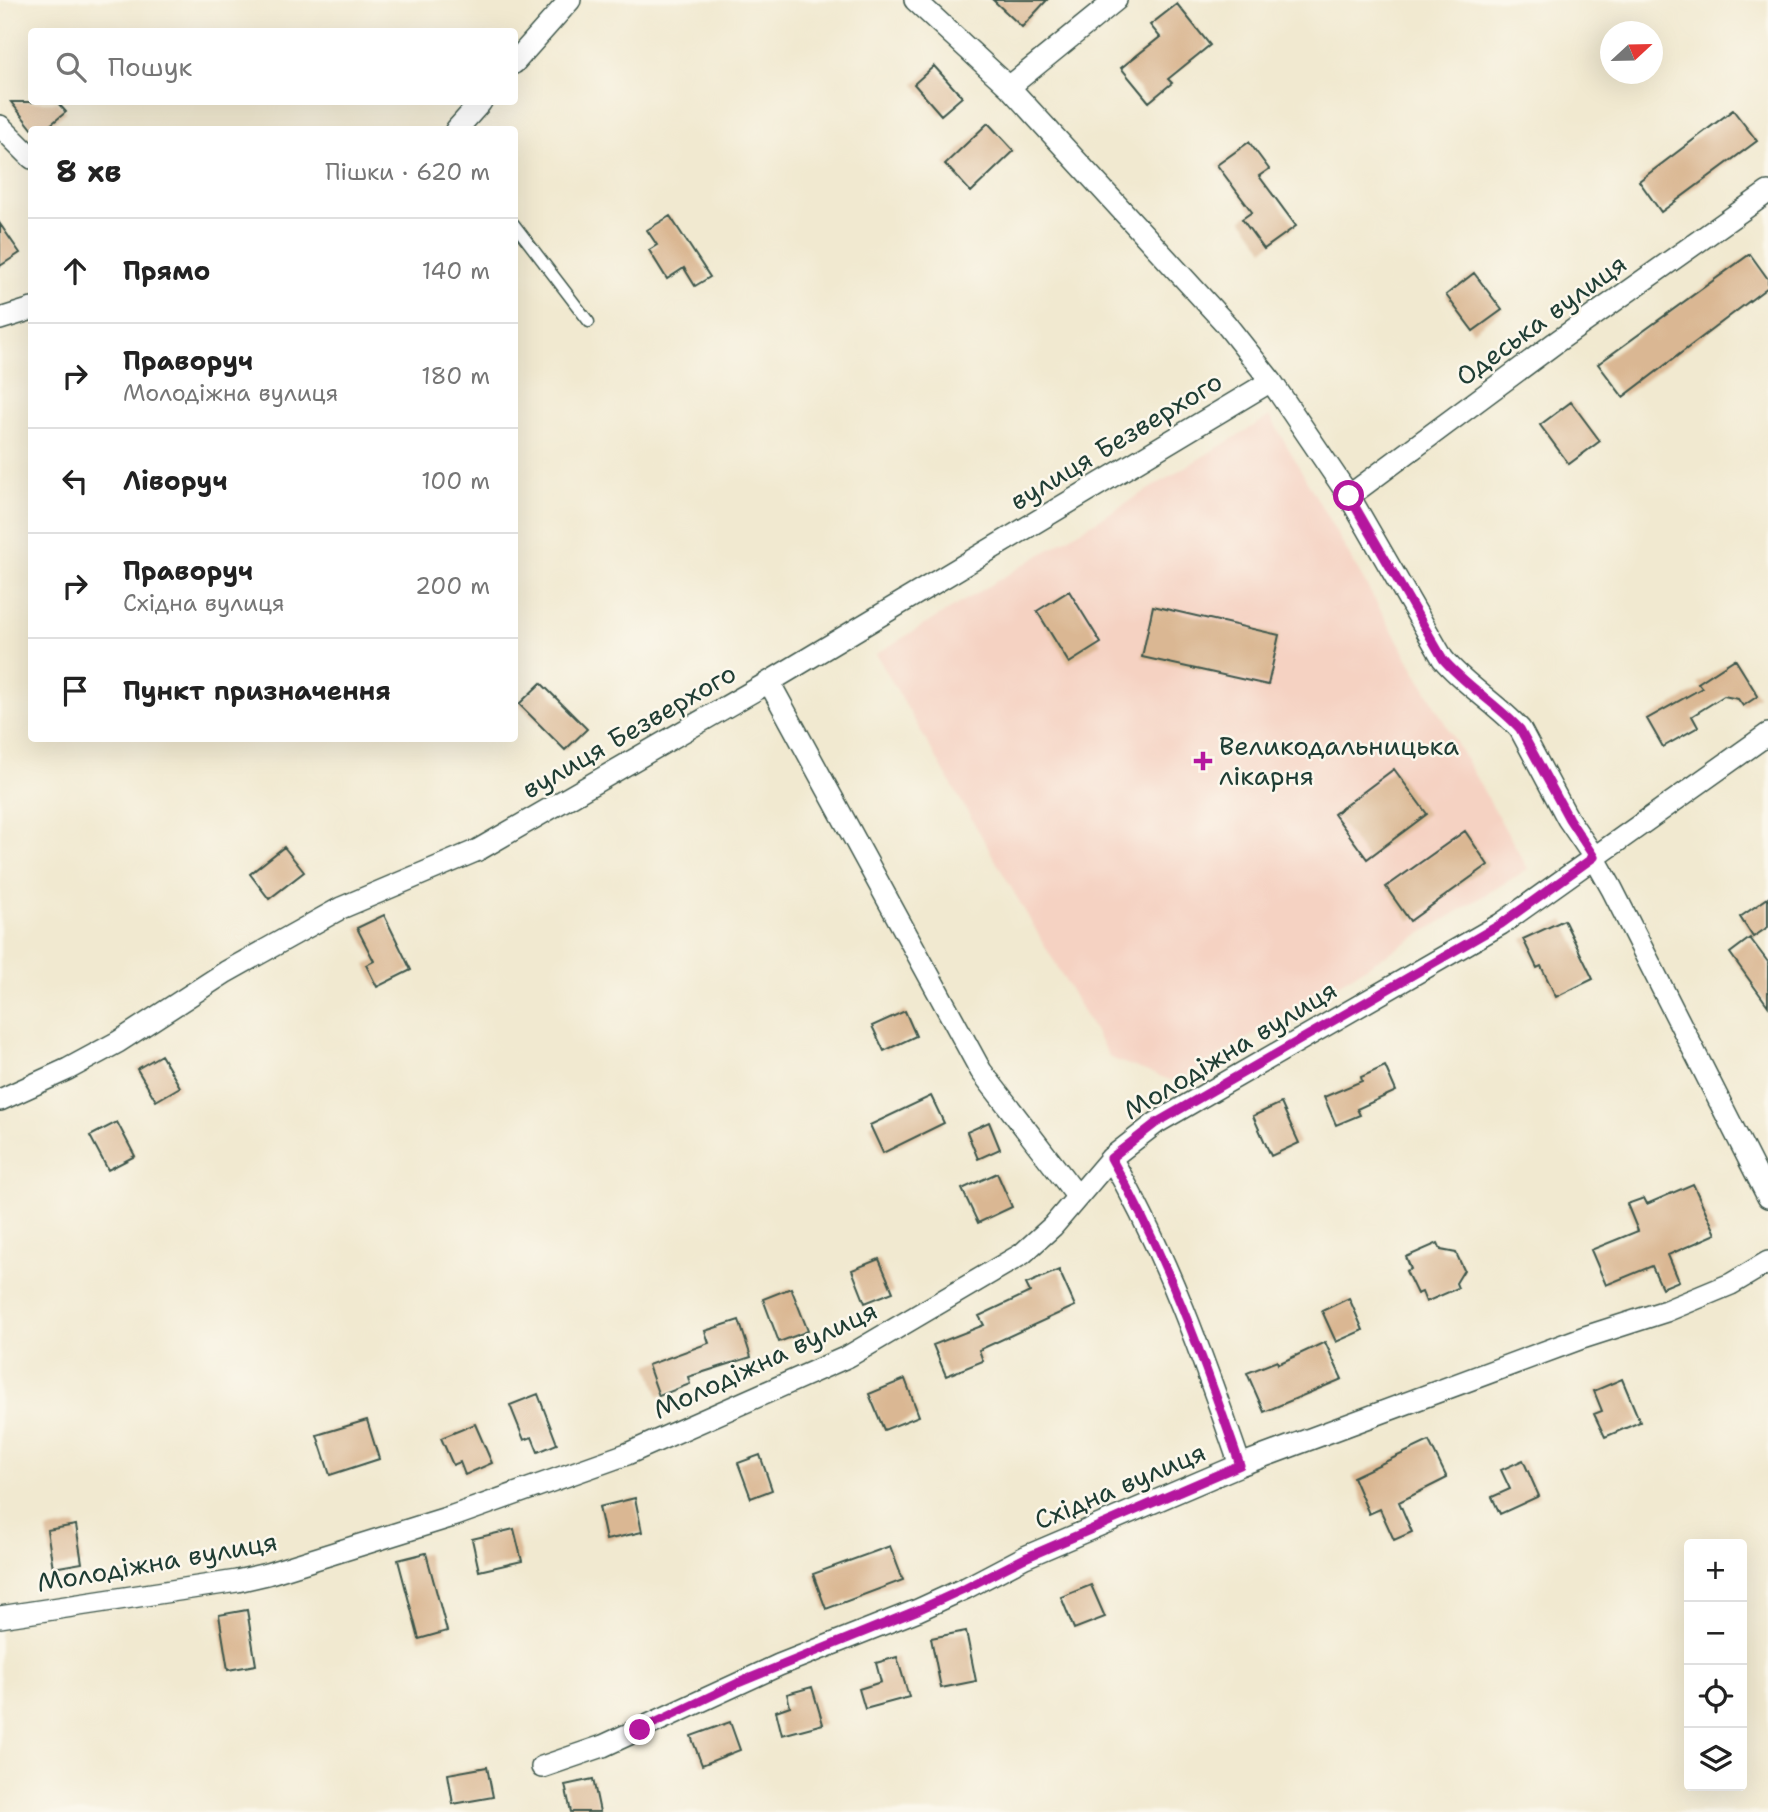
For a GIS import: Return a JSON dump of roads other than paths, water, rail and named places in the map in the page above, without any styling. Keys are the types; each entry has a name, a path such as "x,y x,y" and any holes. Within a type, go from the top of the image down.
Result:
{"street":[{"path":"518,58 570,0"},
{"path":"915,0 1009,87 1225,323 1271,381 1349,496 1443,659 1459,677 1508,716 1520,729 1569,819 1594,857 1768,1196"},
{"path":"1009,87 1116,0"},
{"path":"460,126 478,105"},
{"path":"0,126 28,154"},
{"name":"Одеська вулиця","path":"1349,496 1555,343 1768,192"},
{"path":"0,318 28,310"},
{"name":"вулиця Безверхого","path":"0,1100 68,1069 118,1042 226,972 341,908 478,850 769,682 1271,381"},
{"path":"769,682 981,1071 1077,1196"},
{"name":"Молодіжна вулиця","path":"0,1617 237,1581 453,1516 627,1454 869,1346 1022,1254 1053,1226 1111,1158 1156,1123 1501,924 1768,734"},
{"path":"1111,1158 1154,1238 1207,1370 1240,1465"},
{"name":"Східна вулиця","path":"542,1767 603,1746 769,1669 918,1610 1025,1558 1240,1465 1582,1338 1666,1311 1731,1284 1768,1262"}],"lane":[{"path":"518,229 589,323"}],"place":[{"name":"Великодальницька лікарня","path":"1203,761"}]}
